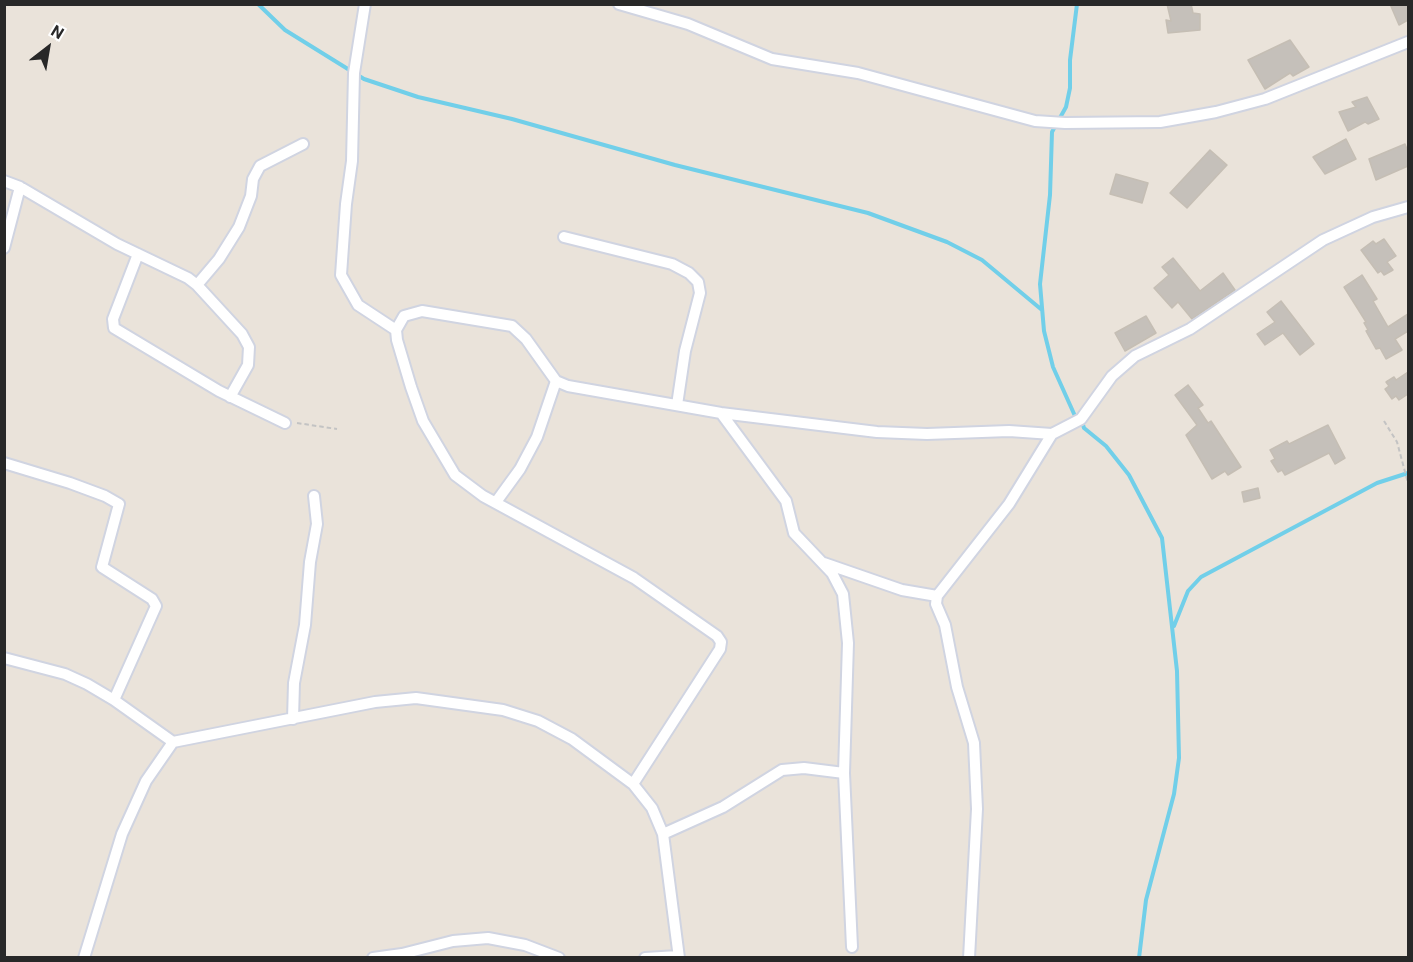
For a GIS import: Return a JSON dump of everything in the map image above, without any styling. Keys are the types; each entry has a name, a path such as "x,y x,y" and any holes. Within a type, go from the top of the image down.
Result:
{"street":[{"path":"365,4 354,73 352,162 341,275 358,305 396,330 411,387 423,421 437,449 455,475 495,502 634,578 717,636 721,642 720,649 633,784"},
{"path":"619,4 688,24 772,59 858,74 1035,121 1065,123 1160,122 1216,112 1265,99 1408,42"},
{"path":"197,285 219,259 238,227 260,166 303,144"},
{"path":"4,181 20,187 197,285 242,334 249,347 248,364 230,397"},
{"path":"4,248 20,187"},
{"path":"969,957 977,809 974,743 961,703 945,625 936,604 937,596 1009,504 1052,435 1081,419 1112,376 1134,356 1190,329 1336,233 1373,217 1408,207"},
{"path":"564,237 672,264 689,273 698,282 700,293 685,351 676,405"},
{"path":"138,254 113,319 114,328 230,397 285,423"},
{"path":"396,330 404,316 422,311 512,326 526,339 556,381 568,386 721,413 877,432 927,434 1009,431 1052,435"},
{"path":"495,502 520,469 537,437 556,381"},
{"path":"721,413 786,501 794,533 839,581 843,594 848,643 844,773 852,947"},
{"path":"4,463 70,483 105,496 119,504 102,567 152,599 156,606 114,700"},
{"path":"293,719 294,683 305,625 309,568 317,524 314,496"},
{"path":"821,562 902,590 937,596"},
{"path":"4,658 65,674 114,700 173,742"},
{"path":"84,957 122,834 146,781 173,742 375,702 416,698 503,710 538,721 572,739 633,784 652,808 663,834 678,957 645,957"},
{"path":"663,834 723,807 782,770 804,768 844,773"},
{"path":"373,957 402,954 453,941 488,938 525,945 559,957"}],"path":[{"path":"1384,421 1396,442 1408,483"},
{"path":"285,423 337,429"}],"building":[{"path":"1167,4 1191,4 1193,13 1200,14 1200,30 1168,33 1166,20 1171,21"},
{"path":"1390,4 1408,4 1408,20 1399,25"},
{"path":"1290,40 1309,67 1293,76 1290,73 1265,89 1248,60"},
{"path":"1367,97 1379,119 1368,124 1365,122 1348,131 1339,112 1356,107 1352,102"},
{"path":"1346,139 1356,159 1325,174 1313,157"},
{"path":"1405,144 1408,152 1408,166 1376,180 1369,159"},
{"path":"1210,150 1227,165 1187,208 1170,193"},
{"path":"1116,174 1148,183 1142,203 1110,194"},
{"path":"1384,239 1396,256 1387,262 1393,270 1384,275 1381,271 1378,273 1361,250 1373,241 1376,244"},
{"path":"1173,258 1200,291 1223,273 1235,290 1192,319 1178,302 1172,308 1154,288 1169,275 1162,267"},
{"path":"1362,275 1377,299 1373,301 1388,327 1408,314 1408,331 1395,339 1402,350 1386,359 1380,348 1376,349 1366,331 1368,330 1364,323 1366,322 1344,287"},
{"path":"1281,301 1314,344 1300,355 1283,333 1265,345 1257,334 1275,322 1267,312"},
{"path":"1146,316 1156,333 1125,351 1115,333"},
{"path":"1408,372 1408,394 1399,400 1396,396 1392,399 1385,389 1389,386 1386,382 1394,377 1396,380"},
{"path":"1188,385 1203,405 1198,408 1208,423 1211,421 1241,467 1228,475 1225,471 1212,479 1186,435 1197,425 1175,395"},
{"path":"1328,425 1345,458 1335,464 1329,453 1285,475 1282,470 1278,472 1271,461 1275,459 1270,450 1287,441 1289,444"},
{"path":"1258,488 1260,498 1244,502 1242,492"}],"waterway":[{"path":"258,4 285,30 364,79 418,97 512,119 675,165 868,213 947,242 982,260 1042,310"},
{"path":"1077,4 1070,60 1070,88 1066,107 1052,132 1050,195 1040,284 1044,331 1053,367 1075,416 1081,419 1084,428 1106,446 1129,475 1162,538 1177,671 1179,758 1174,794 1146,900 1139,958"},
{"path":"1174,626 1188,591 1201,577 1377,483 1408,473"}]}
